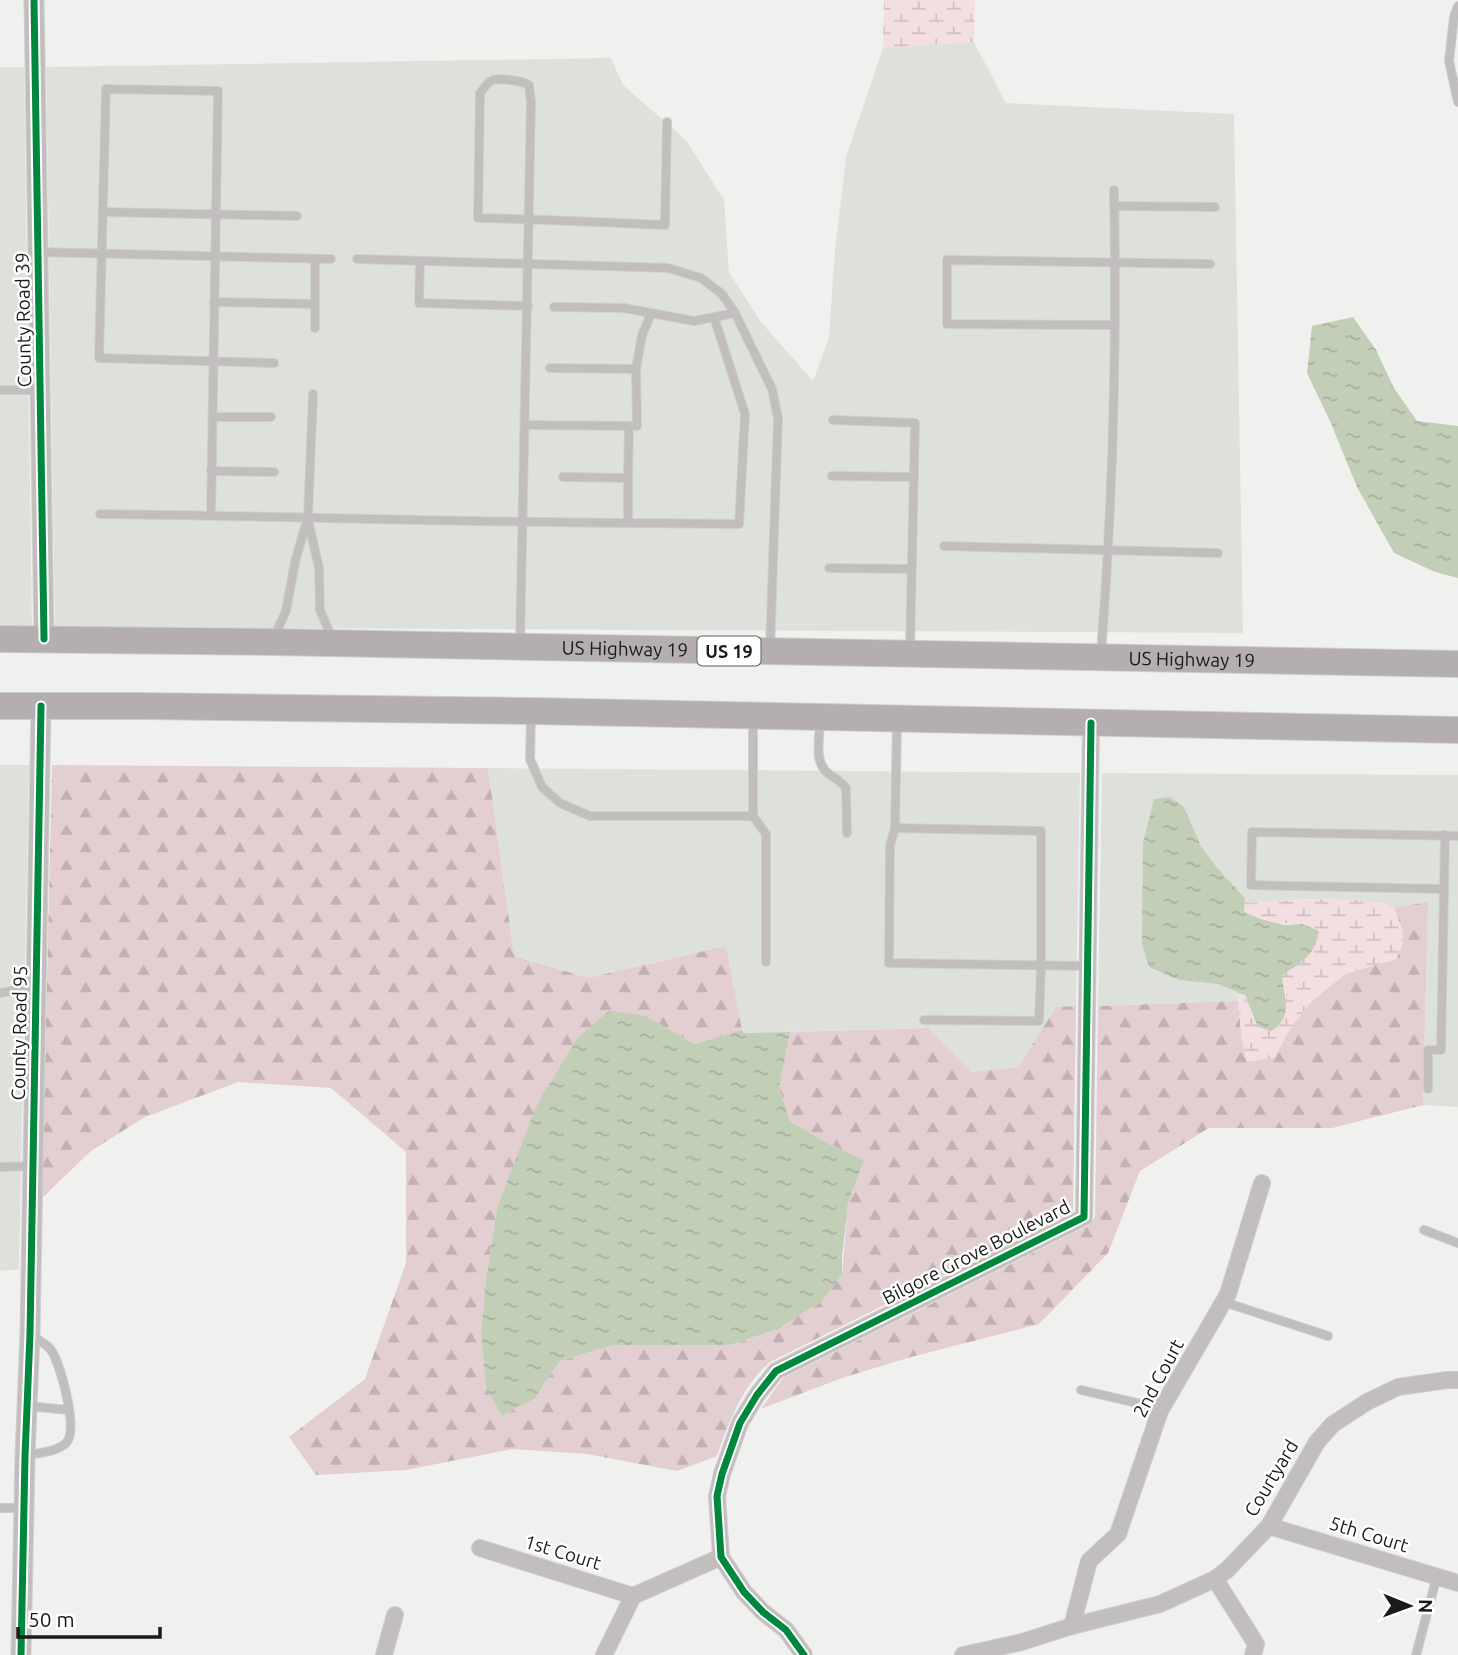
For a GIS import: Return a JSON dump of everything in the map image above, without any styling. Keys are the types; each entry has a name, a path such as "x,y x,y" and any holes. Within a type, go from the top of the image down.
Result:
{"highway":[{"name":"US Highway 19","path":"0,639 1458,664"},
{"path":"0,706 531,711 1458,730"}],"street":[{"name":"County Road 39","path":"34,0 44,639"},
{"name":"County Road 95","path":"21,1655 30,1334 41,706"},
{"name":"Bilgore Grove Boulevard","path":"804,1655 786,1630 744,1592 721,1557 717,1496 740,1423 757,1395 776,1371 1084,1217 1091,723"},
{"name":"2nd Court","path":"1072,1626 1089,1561 1118,1534 1160,1411 1228,1294 1262,1183"},
{"name":"Courtyard","path":"963,1655 1020,1648 1072,1626 1160,1604 1215,1579 1269,1526 1317,1442 1333,1424 1367,1402 1398,1387 1458,1380"},
{"name":"5th Court","path":"1269,1526 1458,1583"},
{"name":"1st Court","path":"480,1548 633,1596"},
{"path":"604,1655 633,1596 721,1557"},
{"path":"1215,1579 1256,1644 1253,1655"},
{"path":"384,1655 395,1615"}],"lane":[{"path":"1458,6 1454,17 1449,61 1458,102"},
{"path":"520,646 528,306 528,264 529,219 531,102 529,85 524,82 494,80 488,83 481,93 478,218 529,219 665,225 667,122"},
{"path":"211,515 211,471 212,417 213,360 214,302 216,214 218,91 106,89 99,358 213,360 274,363"},
{"path":"1101,657 1109,551 1115,325 1114,190"},
{"path":"1114,206 1214,207"},
{"path":"103,212 297,216"},
{"path":"37,252 331,258"},
{"path":"315,258 315,328"},
{"path":"357,259 668,268 701,278 722,295 735,313 772,389 778,418 770,652"},
{"path":"1115,325 947,324 947,260 1210,264"},
{"path":"420,261 419,303 528,306"},
{"path":"214,302 315,304"},
{"path":"554,307 624,309 694,321 735,313"},
{"path":"525,425 637,426 636,369 642,335 651,314"},
{"path":"100,514 523,523 739,524 745,414 714,317"},
{"path":"551,368 636,369"},
{"path":"0,390 40,390"},
{"path":"272,642 286,611 295,562 308,517 313,394"},
{"path":"212,417 271,417"},
{"path":"833,421 915,423 910,653"},
{"path":"628,523 629,426"},
{"path":"211,471 274,472"},
{"path":"832,476 914,477"},
{"path":"563,477 628,478"},
{"path":"308,517 319,568 320,610 334,643"},
{"path":"944,546 1218,553"},
{"path":"829,568 912,569"},
{"path":"531,711 530,759 542,787 560,803 590,816 752,816"},
{"path":"753,716 752,816 766,834 766,962"},
{"path":"820,718 819,759 822,768 846,788 847,833"},
{"path":"897,719 895,828 890,846 888,963 1088,966"},
{"path":"895,828 1041,831 1039,1021 924,1020"},
{"path":"1444,889 1251,885 1252,832 1458,836"},
{"path":"1428,1088 1428,1050 1441,1050 1445,835"},
{"path":"0,993 36,986"},
{"path":"0,1167 32,1166"},
{"path":"1424,1230 1458,1243"},
{"path":"1224,1302 1328,1336"},
{"path":"25,1456 64,1445 71,1432 62,1379 52,1351 30,1334"},
{"path":"1081,1391 1137,1403 1160,1411"},
{"path":"27,1406 69,1410"},
{"path":"0,1508 24,1507"},
{"path":"1416,1655 1437,1576"}],"shaded area":[{"path":"974,42 1006,103 1234,114 1243,633 55,627 46,67 611,58 623,85 686,140 724,200 729,272 760,321 813,381 829,338 835,250 846,157 883,48"},
{"path":"0,67 24,67 32,627 0,626"},
{"path":"0,765 29,765 19,1269 0,1271"},
{"path":"488,768 1080,773 1076,1006 1056,1007 1018,1067 970,1072 928,1028 742,1033 726,946 588,978 514,956"},
{"path":"1102,773 1458,775 1458,1107 1423,1105 1428,903 1394,908 1381,903 1308,899 1250,903 1218,869 1201,846 1184,807 1142,944 1149,967 1179,980 1217,984 1236,991 1238,1001 1098,1006"}],"green space":[{"path":"884,0 975,0 974,42 883,48"},
{"path":"52,765 488,768 514,956 588,978 726,946 742,1030 694,1044 646,1016 497,1208 481,1334 486,1388 502,1416 534,1399 560,1361 614,1345 730,1345 778,1329 821,1302 842,1275 848,1203 864,1160 827,1143 790,1121 779,1088 790,1032 928,1028 971,1072 1018,1067 1056,1007 1076,1006 1073,1211 770,1362 744,1393 731,1418 717,1456 677,1471 587,1454 512,1449 406,1470 316,1475 289,1437 365,1379 406,1263 406,1152 331,1088 238,1082 145,1117 91,1151 42,1198"},
{"path":"1245,898 1250,903 1343,899 1379,903 1394,908 1402,929 1403,943 1396,959 1345,974 1313,1000 1291,1027 1274,1058 1247,1062 1237,993 1245,995 1250,1007 1287,999 1282,976 1305,959 1302,924 1286,924 1244,912"},
{"path":"1428,902 1423,1105 1332,1128 1209,1128 1140,1171 1108,1253 1039,1324 842,1378 761,1409 783,1378 1089,1225 1095,1217 1098,1006 1238,1001 1242,1040 1274,1058 1291,1027 1313,1000 1345,974 1396,959 1403,943 1402,929 1394,908"}],"water":[{"path":"1353,317 1376,350 1394,388 1417,421 1458,426 1458,578 1435,572 1394,553 1357,487 1307,373 1312,326"},
{"path":"1170,797 1184,807 1201,846 1245,898 1244,912 1285,925 1302,924 1319,931 1311,953 1282,976 1285,1013 1283,1019 1271,1031 1258,1027 1245,995 1217,984 1179,980 1149,967 1142,944 1143,843 1154,799"},
{"path":"609,1011 646,1016 694,1044 742,1030 743,1033 790,1032 779,1088 790,1121 827,1143 864,1160 848,1203 842,1275 821,1302 778,1329 730,1345 614,1345 560,1361 534,1399 502,1416 486,1388 481,1334 497,1208 535,1109 577,1038"}],"cycle path":[{"path":"34,0 44,639"},
{"path":"21,1655 30,1334 41,706"},
{"path":"804,1655 786,1630 744,1592 721,1557 717,1496 740,1423 757,1395 776,1371 1084,1217 1091,723"}]}
